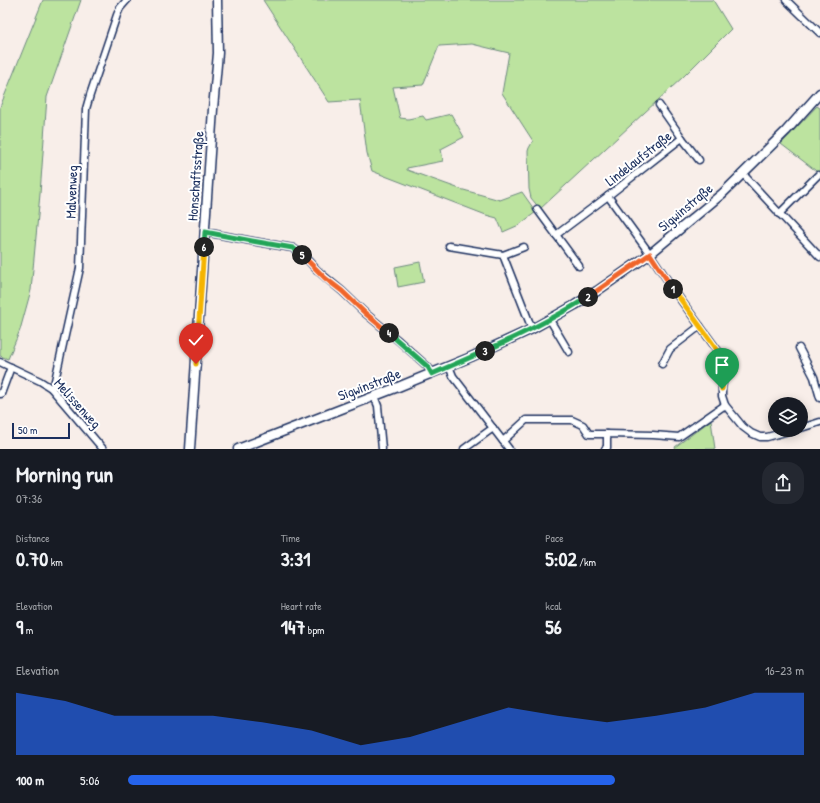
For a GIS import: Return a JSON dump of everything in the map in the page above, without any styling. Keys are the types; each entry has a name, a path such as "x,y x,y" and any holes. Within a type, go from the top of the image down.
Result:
{"street":[{"name":"Malvenweg","path":"51,388 54,385 80,268 86,109 117,15 120,8 127,0"},
{"name":"Honschaftsstraße","path":"191,447 218,53 217,0"},
{"path":"786,0 820,33"},
{"name":"Sigwinstraße","path":"238,449 432,374 550,320 598,291 650,254 723,193 786,131 820,93"},
{"name":"Lindelaufstraße","path":"659,105 699,160"},
{"name":"Lindelaufstraße","path":"556,235 682,138"},
{"path":"743,174 820,257"},
{"path":"779,214 818,175"},
{"name":"Lindelaufstraße","path":"608,196 721,355 725,368 722,389 722,396 725,405"},
{"path":"537,209 579,266"},
{"path":"205,232 293,248 304,256 316,269 417,357 428,367 432,374"},
{"path":"450,246 503,255 524,247"},
{"path":"503,255 532,329"},
{"path":"550,320 569,352"},
{"path":"662,364 670,349 700,326"},
{"path":"799,348 814,377 820,398"},
{"name":"Melissenweg","path":"0,362 40,381 51,388 103,449"},
{"path":"449,366 453,376 509,449"},
{"path":"0,394 11,367"},
{"path":"374,396 378,406 382,449"},
{"path":"503,441 526,420 572,420 583,425 589,434 679,437 725,405 743,427 751,433 760,437 768,437"},
{"path":"808,426 820,422"},
{"path":"464,449 493,428"},
{"path":"605,449 607,434"}],"green space":[{"path":"43,0 81,0 47,97 31,290 20,330 8,359 0,356 0,107"},
{"path":"263,0 713,0 731,29 683,77 540,209 531,198 529,189 528,151 533,141 502,93 509,53 472,44 439,46 423,85 393,87 400,118 408,119 423,116 426,120 451,114 464,137 441,149 443,161 407,168 407,170 460,189 500,200 522,192 536,212 519,225 503,232 497,218 372,171 367,153 360,100 329,102"},
{"path":"817,106 820,108 820,174 781,144"},
{"path":"420,262 424,282 398,287 395,267"},
{"path":"711,420 715,449 676,449 675,447"}],"route":[{"path":"196,364 205,232 293,248 298,251 325,278 342,291 365,313 428,367 432,374 499,345 550,320 598,291 650,254 678,296 721,355 725,368 722,389"}]}
